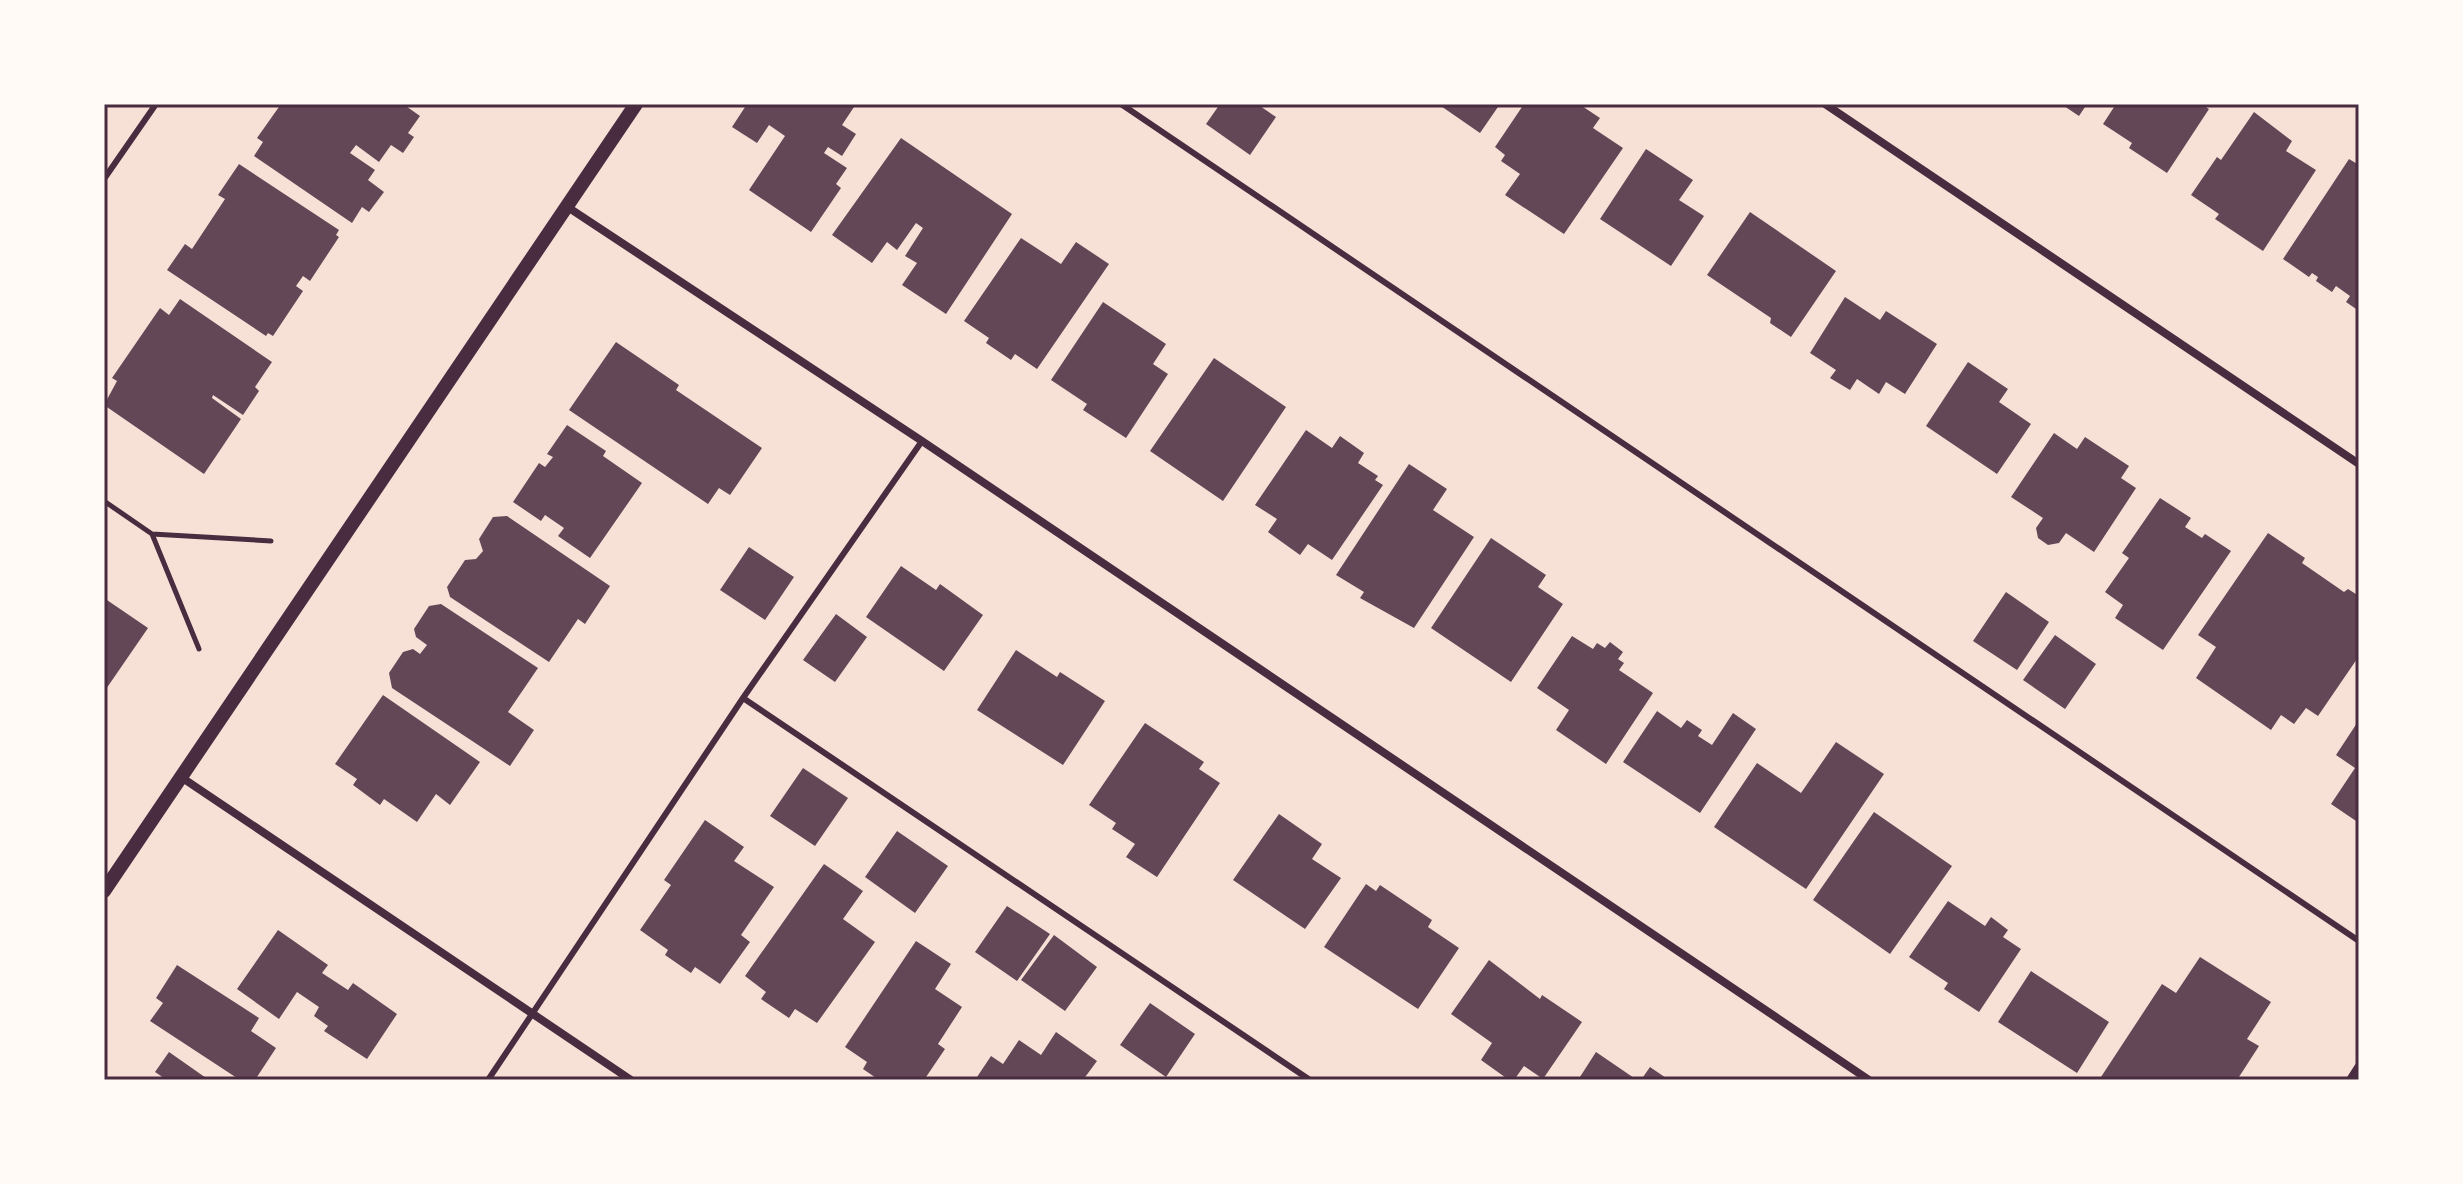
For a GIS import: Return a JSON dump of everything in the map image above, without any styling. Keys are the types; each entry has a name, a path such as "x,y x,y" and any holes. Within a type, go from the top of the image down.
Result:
{"street":[{"path":"104,891 636,104"},
{"path":"1825,104 2359,464"},
{"path":"566,206 922,441 1869,1080"},
{"path":"181,777 631,1080"},
{"path":"2350,1080 2359,1066"}],"lane":[{"path":"104,179 156,104"},
{"path":"1121,104 2359,941"},
{"path":"488,1080 743,698 922,441"},
{"path":"743,698 1310,1080"}],"path":[{"path":"104,501 152,534 271,541"},
{"path":"152,534 199,649"}],"building":[{"path":"281,104 403,104 420,116 408,133 414,137 403,153 391,145 379,162 356,145 350,153 375,170 368,180 384,192 369,212 362,207 352,223 254,156 263,142 257,138"},
{"path":"747,104 856,104 842,125 856,134 842,156 828,147 824,153 847,168 836,184 841,188 811,232 749,190 785,136 769,125 757,143 732,127"},
{"path":"1220,104 1257,104 1276,117 1250,155 1206,124"},
{"path":"1438,104 1500,104 1480,133"},
{"path":"1524,104 1579,104 1600,118 1593,128 1623,148 1564,234 1505,195 1520,174 1501,161 1505,155 1495,147"},
{"path":"2061,104 2087,104 2079,116"},
{"path":"2116,104 2201,104 2209,109 2167,173 2129,148 2132,143 2103,124"},
{"path":"2254,112 2292,141 2286,151 2316,170 2263,251 2215,219 2219,214 2191,195 2217,157 2221,160"},
{"path":"901,138 1012,214 946,314 902,285 917,263 905,256 923,228 916,223 897,250 887,242 872,263 832,235"},
{"path":"1646,149 1693,180 1679,200 1704,216 1671,266 1600,219"},
{"path":"2349,159 2359,165 2359,311 2346,302 2350,296 2336,286 2332,292 2316,281 2318,277 2312,273 2309,277 2283,259"},
{"path":"239,164 339,230 336,235 339,237 310,281 303,276 296,286 303,291 273,336 268,333 266,336 167,270 185,244 192,249 225,199 218,195"},
{"path":"1750,212 1836,271 1791,337 1770,323 1771,318 1707,275"},
{"path":"1021,238 1061,264 1076,242 1109,264 1037,369 1015,354 1011,360 986,343 989,338 964,321"},
{"path":"1845,297 1880,320 1886,311 1937,344 1905,394 1886,382 1879,394 1857,379 1850,390 1830,378 1836,370 1810,353"},
{"path":"180,299 272,362 255,387 259,391 243,415 213,395 212,398 241,419 204,474 104,405 117,381 112,378 160,308 169,315"},
{"path":"1103,302 1166,344 1153,364 1168,374 1126,438 1083,410 1087,404 1051,380"},
{"path":"616,342 679,385 676,390 762,448 730,495 719,488 708,504 569,410"},
{"path":"1214,358 1286,407 1223,501 1150,451"},
{"path":"1968,362 2008,389 1999,402 2031,424 1997,474 1926,426"},
{"path":"567,425 606,451 603,456 642,483 590,558 558,536 564,528 545,515 541,521 513,502 539,463 545,467 553,457 547,454"},
{"path":"1306,430 1332,448 1340,436 1364,453 1358,463 1378,476 1375,480 1383,485 1332,560 1308,544 1300,555 1268,532 1277,519 1255,505"},
{"path":"2054,433 2077,449 2085,437 2129,466 2121,478 2136,488 2094,552 2066,533 2059,543 2048,545 2038,538 2036,528 2043,518 2011,497"},
{"path":"1409,464 1447,489 1433,510 1474,537 1414,628 1360,598 1364,592 1336,575"},
{"path":"2160,498 2191,518 2185,527 2202,538 2205,534 2231,551 2163,650 2115,618 2123,605 2105,592 2129,558 2122,553"},
{"path":"507,516 610,586 585,624 578,619 549,662 450,597 447,587 465,560 476,559 483,551 479,539 493,517"},
{"path":"2268,533 2305,558 2302,563 2344,592 2348,589 2359,596 2359,656 2318,716 2306,708 2294,724 2281,715 2271,730 2196,678 2216,647 2198,635"},
{"path":"1491,538 1546,575 1538,587 1563,604 1511,682 1431,628"},
{"path":"749,547 794,577 765,620 720,590"},
{"path":"901,566 936,590 940,584 983,615 944,671 866,617"},
{"path":"2006,592 2049,622 2017,670 1973,641"},
{"path":"104,598 148,628 104,692"},
{"path":"441,604 538,668 508,712 534,730 510,766 392,688 389,673 403,652 413,649 420,654 427,645 416,637 414,629 429,606"},
{"path":"836,614 867,637 835,682 803,660"},
{"path":"2055,635 2096,664 2065,709 2023,680"},
{"path":"1572,636 1593,649 1597,643 1605,648 1610,642 1623,652 1618,659 1624,663 1619,670 1653,693 1606,764 1556,730 1569,710 1537,688"},
{"path":"1016,650 1057,677 1060,672 1105,701 1063,765 977,710"},
{"path":"383,695 480,762 450,805 436,794 417,822 384,799 380,805 353,785 357,779 335,764"},
{"path":"1657,711 1681,728 1687,720 1702,730 1698,736 1712,745 1733,713 1756,729 1700,813 1623,762"},
{"path":"2359,720 2359,823 2331,804 2355,768 2336,755"},
{"path":"1145,723 1204,762 1199,769 1220,783 1157,877 1126,857 1135,844 1112,829 1116,823 1089,805"},
{"path":"1836,742 1884,774 1806,889 1714,827 1757,763 1801,793"},
{"path":"803,768 848,798 815,846 770,816"},
{"path":"1874,812 1952,866 1890,954 1813,900"},
{"path":"1279,814 1322,844 1312,859 1341,878 1305,929 1233,880"},
{"path":"705,820 744,847 734,861 774,887 741,935 750,942 720,984 695,967 691,973 665,955 668,950 640,930 671,885 664,880"},
{"path":"897,831 948,866 915,913 865,877"},
{"path":"824,864 863,891 843,919 875,942 817,1023 795,1009 789,1018 761,999 766,992 745,976"},
{"path":"1366,884 1376,891 1380,885 1432,920 1428,927 1459,948 1418,1009 1324,947"},
{"path":"1948,901 1985,926 1991,917 2008,930 2003,937 2021,949 1979,1012 1944,989 1948,983 1909,957"},
{"path":"1007,906 1050,934 1017,981 975,952"},
{"path":"278,930 328,965 322,973 348,990 353,983 397,1014 367,1059 324,1031 328,1026 314,1016 319,1007 297,992 279,1019 237,989"},
{"path":"1054,935 1097,967 1065,1011 1021,980"},
{"path":"916,941 951,964 935,989 962,1007 938,1044 945,1049 924,1080 879,1080 863,1069 867,1062 845,1047"},
{"path":"2200,957 2271,1002 2247,1039 2259,1046 2237,1080 2099,1080 2162,984 2176,993"},
{"path":"1489,960 1540,999 1542,995 1582,1022 1543,1079 1524,1066 1514,1080 1509,1080 1481,1060 1492,1043 1451,1014"},
{"path":"177,965 259,1018 251,1031 276,1048 255,1080 240,1080 150,1021 163,1003 156,998"},
{"path":"2031,971 2109,1022 2077,1073 1998,1022"},
{"path":"1150,1003 1195,1034 1166,1077 1120,1045"},
{"path":"1056,1032 1097,1061 1083,1080 975,1080 991,1056 1003,1064 1019,1040 1041,1055"},
{"path":"169,1052 209,1080 167,1080 155,1072"},
{"path":"1596,1052 1637,1080 1578,1080"},
{"path":"1650,1067 1669,1080 1641,1080"}]}
